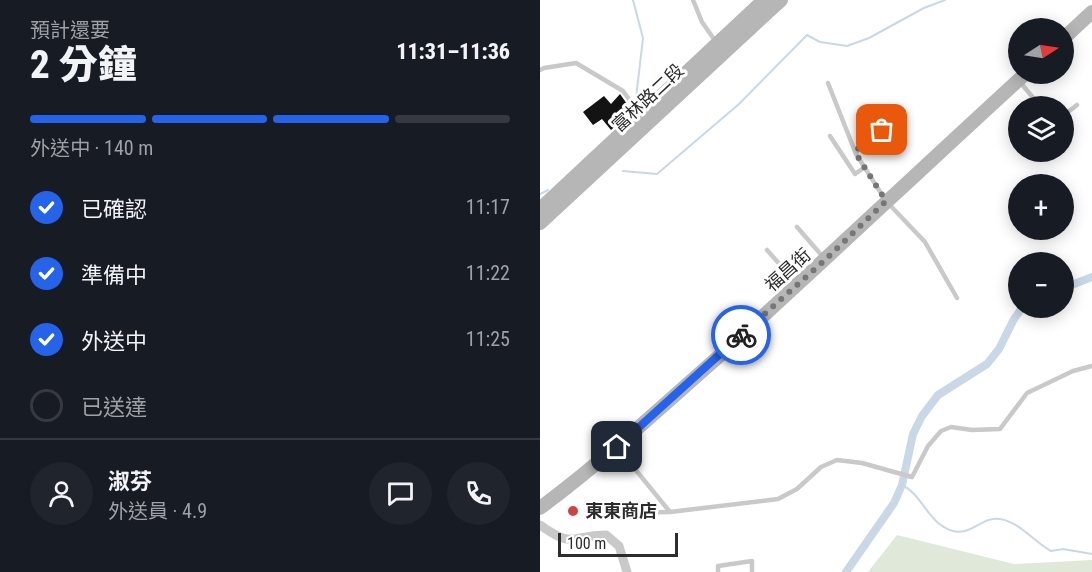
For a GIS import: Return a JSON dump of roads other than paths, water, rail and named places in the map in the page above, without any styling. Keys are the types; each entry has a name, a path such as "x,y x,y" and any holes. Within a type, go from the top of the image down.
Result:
{"main road":[{"name":"富林路二段","path":"644,119 717,43 764,0"},
{"name":"富林路二段","path":"540,223 644,119 781,0"},
{"path":"1074,29 1092,12"},
{"name":"福昌街","path":"540,508 581,478 617,447 798,285 1013,84"},
{"name":"富林路二段","path":"540,209 613,148"}],"street":[{"path":"540,525 556,537 567,541 606,535 619,546 627,572"}],"lane":[{"path":"693,0 702,22 717,43"},
{"path":"540,70 576,63 623,90 644,119"},
{"path":"828,83 856,154 886,201 925,242 957,298"},
{"path":"856,154 862,139 882,130"},
{"path":"830,136 855,174 865,166"},
{"path":"797,227 825,260"},
{"path":"767,250 798,285"},
{"path":"608,513 670,512 778,499 797,489 821,467 845,459 912,477 928,446 941,431 951,427 972,430 1000,429 1027,393 1073,371 1092,366"},
{"path":"617,447 670,512"},
{"path":"718,572 718,566 752,561 752,572"}],"waterway":[{"path":"633,0 643,38 636,98"},
{"path":"623,171 657,174 739,104 807,35 820,42 847,46 869,38 924,8 945,0"},
{"path":"540,194 548,190"},
{"path":"1074,284 1092,277"},
{"path":"846,572 894,503 902,485 913,434 922,416 938,395 987,364 999,349 1015,318"},
{"path":"902,485 915,495 937,522 953,531 965,531 988,520 1000,519 1014,524 1051,551 1063,549 1092,554"}],"place":[{"name":"東東商店","path":"573,511"}]}
